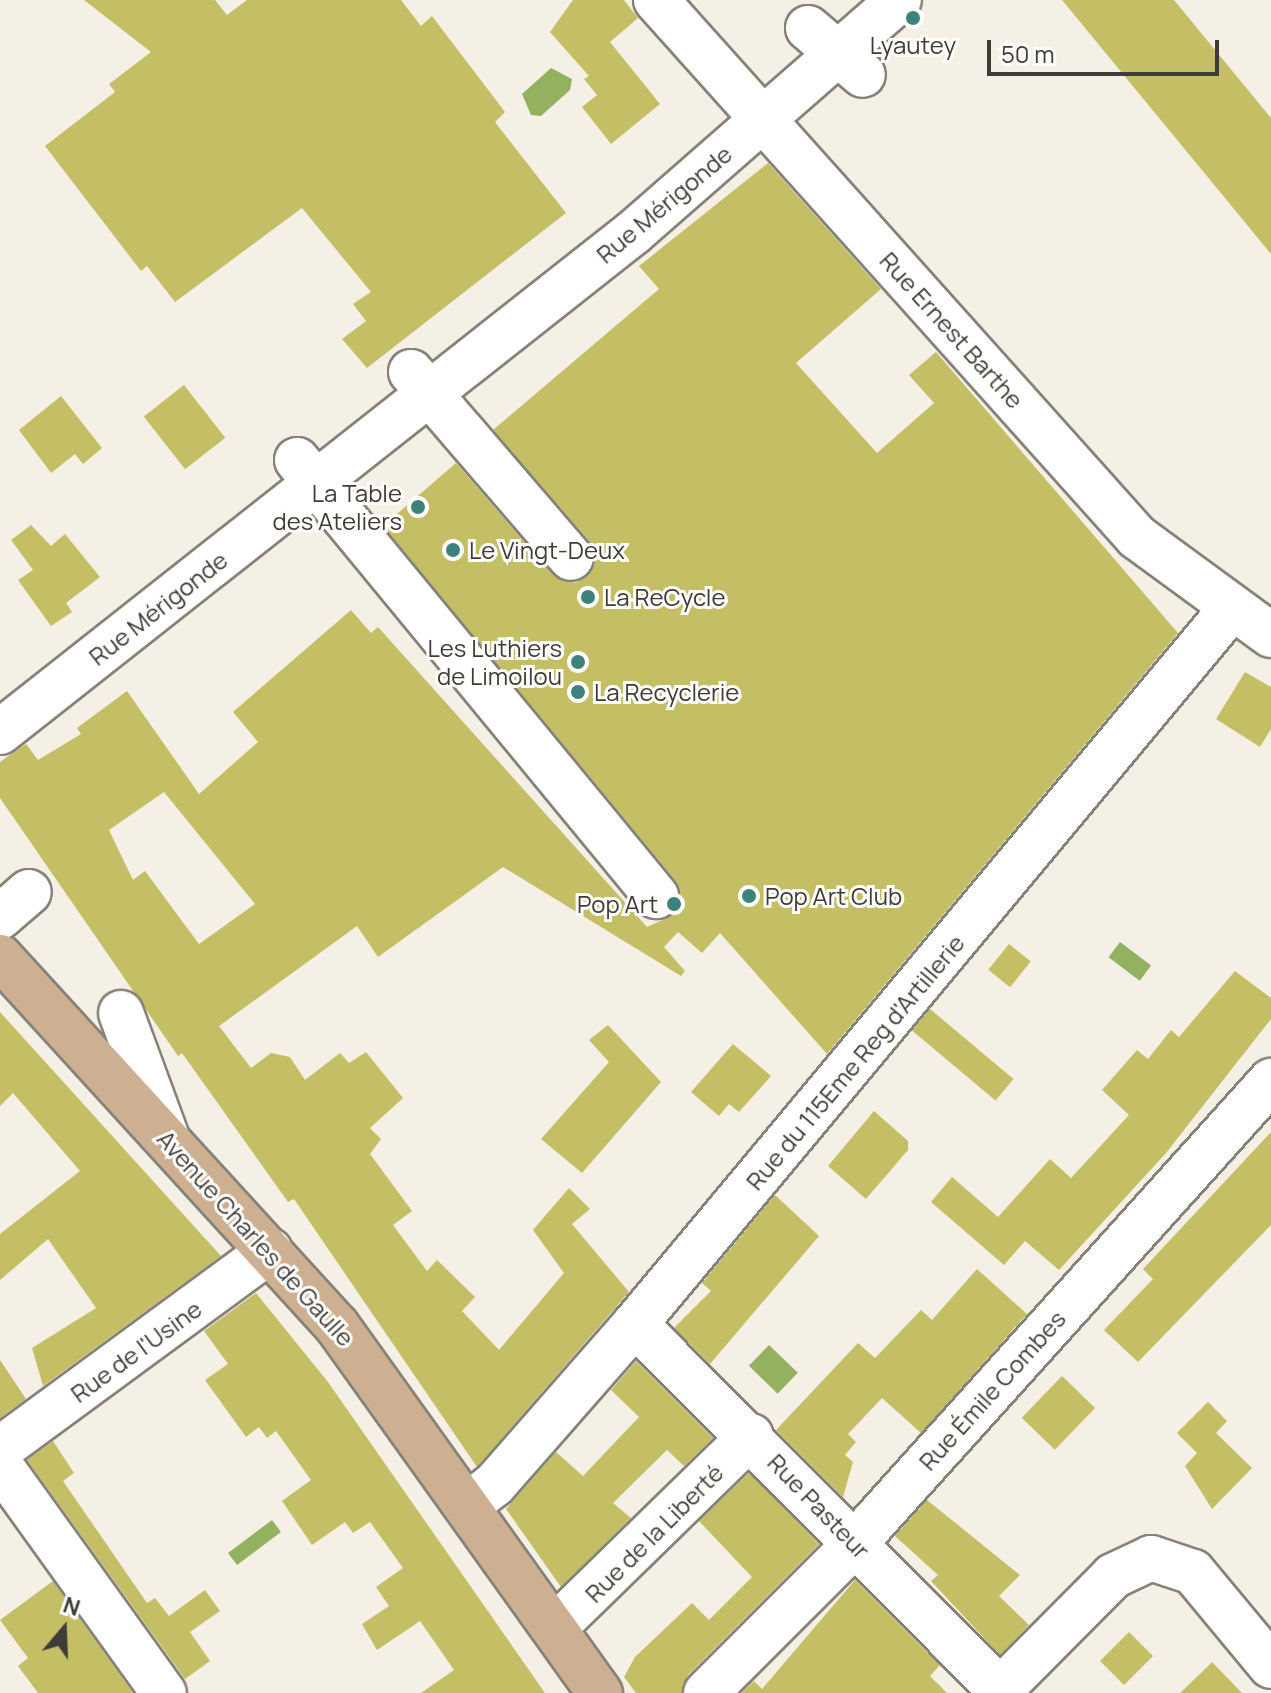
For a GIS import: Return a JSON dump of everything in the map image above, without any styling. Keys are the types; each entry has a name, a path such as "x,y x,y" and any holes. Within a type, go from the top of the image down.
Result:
{"main road":[{"name":"Avenue Charles de Gaulle","path":"0,957 270,1251 362,1357 600,1693"}],"street":[{"name":"Rue Ernest Barthe","path":"656,0 1137,537 1231,609 1271,635"},
{"name":"Rue Mérigonde","path":"0,732 306,472 420,383 708,141 760,115 899,0"},
{"path":"420,383 571,558"},
{"name":"Rue Mérigonde","path":"0,694 251,506 306,472"},
{"path":"306,472 656,896"},
{"name":"Rue du 115Eme Reg d'Artillerie","path":"468,1505 494,1485 635,1324 1231,609"},
{"path":"121,1013 167,1138"},
{"name":"Rue Émile Combes","path":"706,1693 855,1542 1271,1081"},
{"name":"Rue de l'Usine","path":"0,1449 270,1251"},
{"name":"Rue Pasteur","path":"635,1324 751,1436 998,1692"},
{"name":"Rue de la Liberté","path":"554,1628 751,1436"},
{"path":"0,1465 164,1693"},
{"path":"998,1692 1113,1576 1151,1558 1193,1572 1271,1666"}],"shaded area":[{"path":"551,68 572,79 570,90 541,116 531,115 522,94"},
{"path":"1120,942 1151,965 1140,981 1109,957"},
{"path":"769,1345 798,1373 778,1394 749,1366"},
{"path":"272,1520 281,1532 237,1565 228,1553"}],"building":[{"path":"84,0 215,0 227,15 247,0 401,0 421,26 432,16 505,112 495,122 566,213 367,368 342,339 366,321 353,304 371,292 302,208 175,302 147,266 141,271 45,146 115,92 109,84 151,52"},
{"path":"573,0 624,0 638,18 610,42 660,104 611,144 582,107 597,95 584,79 589,76 550,32"},
{"path":"1062,0 1174,0 1271,118 1271,254"},
{"path":"768,163 881,289 796,363 877,453 934,403 909,375 936,352 1178,633 827,1054 720,933 702,953 678,932 664,947 685,971 681,976 503,867 378,957 357,926 219,1026 251,1068 271,1053 290,1057 305,1080 340,1053 349,1063 366,1052 403,1098 370,1128 381,1139 370,1154 412,1211 393,1225 427,1271 437,1260 475,1297 462,1311 499,1350 564,1273 533,1230 569,1188 590,1209 572,1224 629,1292 477,1467 294,1199 288,1202 182,1053 178,1056 0,798 0,762 26,744 38,760 81,734 77,728 127,691 199,794 258,742 233,712 351,610 371,633 378,627 647,927 671,916 680,904 675,880 383,526 456,463 553,575 575,583 588,576 596,554 590,542 493,430 659,289 639,266","holes":["164,792 255,904 199,944 145,871 133,880 109,830"]},
{"path":"184,385 225,438 185,469 144,416"},
{"path":"61,396 102,448 83,464 75,454 51,473 19,430"},
{"path":"31,525 51,546 65,534 100,577 66,603 72,612 51,626 18,580 33,570 11,540"},
{"path":"1245,672 1271,687 1271,729 1260,747 1216,719"},
{"path":"1009,944 1031,962 1010,987 988,970"},
{"path":"1235,971 1271,998 1271,1019 1166,1153 1059,1270 1025,1241 1004,1265 931,1202 952,1177 998,1217 1050,1159 1071,1178 1129,1115 1102,1090 1137,1050 1148,1059 1171,1030 1179,1037"},
{"path":"930,1009 1013,1079 996,1101 912,1030"},
{"path":"0,1012 221,1256 43,1386 32,1348 96,1308 48,1239 0,1280 0,1234 80,1171 13,1093 0,1106"},
{"path":"608,1025 661,1082 582,1173 541,1139 609,1062 589,1040"},
{"path":"733,1044 771,1076 739,1112 729,1104 719,1116 691,1092"},
{"path":"874,1111 908,1141 908,1150 866,1199 828,1166"},
{"path":"1271,1132 1271,1225 1138,1362 1104,1330 1153,1279 1143,1269"},
{"path":"775,1195 819,1236 710,1364 674,1328 711,1291 702,1283"},
{"path":"977,1269 1027,1314 921,1433 882,1398 848,1434 856,1442 845,1455 853,1462 843,1497 776,1430 858,1343 875,1358 921,1310 932,1320"},
{"path":"256,1293 328,1382 545,1693 421,1693 454,1670 420,1621 377,1650 362,1624 389,1606 376,1587 403,1568 370,1522 353,1533 345,1522 312,1545 282,1501 311,1480 276,1431 267,1438 259,1427 246,1437 205,1380 228,1364 204,1331"},
{"path":"0,1360 26,1399 0,1418"},
{"path":"636,1361 713,1438 684,1466 667,1450 613,1503 631,1518 561,1587 506,1509 556,1452 583,1476 639,1417 611,1390"},
{"path":"1062,1376 1095,1408 1055,1450 1022,1418"},
{"path":"1208,1402 1227,1421 1216,1433 1252,1468 1212,1509 1185,1466 1197,1453 1177,1433"},
{"path":"53,1441 74,1473 63,1481 147,1603 155,1598 169,1616 205,1590 220,1611 190,1632 210,1661 185,1679 27,1460"},
{"path":"749,1473 819,1544 688,1675 682,1693 636,1693 624,1677 635,1657 692,1603 709,1620 752,1577 699,1521"},
{"path":"927,1500 1020,1575 999,1596 1029,1625 1000,1655 931,1581 938,1575 895,1536"},
{"path":"855,1580 940,1665 930,1676 947,1693 741,1693 754,1681 762,1689"},
{"path":"53,1581 133,1693 38,1693 18,1666 28,1658 0,1620"},
{"path":"1129,1632 1153,1656 1124,1685 1100,1661"},
{"path":"1212,1662 1242,1693 1180,1693 1203,1671"}],"place":[{"name":"Lyautey","path":"913,18"},
{"name":"La Table des Ateliers","path":"418,507"},
{"name":"Le Vingt-Deux","path":"453,550"},
{"name":"La ReCycle","path":"588,597"},
{"name":"Les Luthiers de Limoilou","path":"578,662"},
{"name":"La Recyclerie","path":"578,692"},
{"name":"Pop Art Club","path":"749,896"},
{"name":"Pop Art","path":"674,904"}]}
